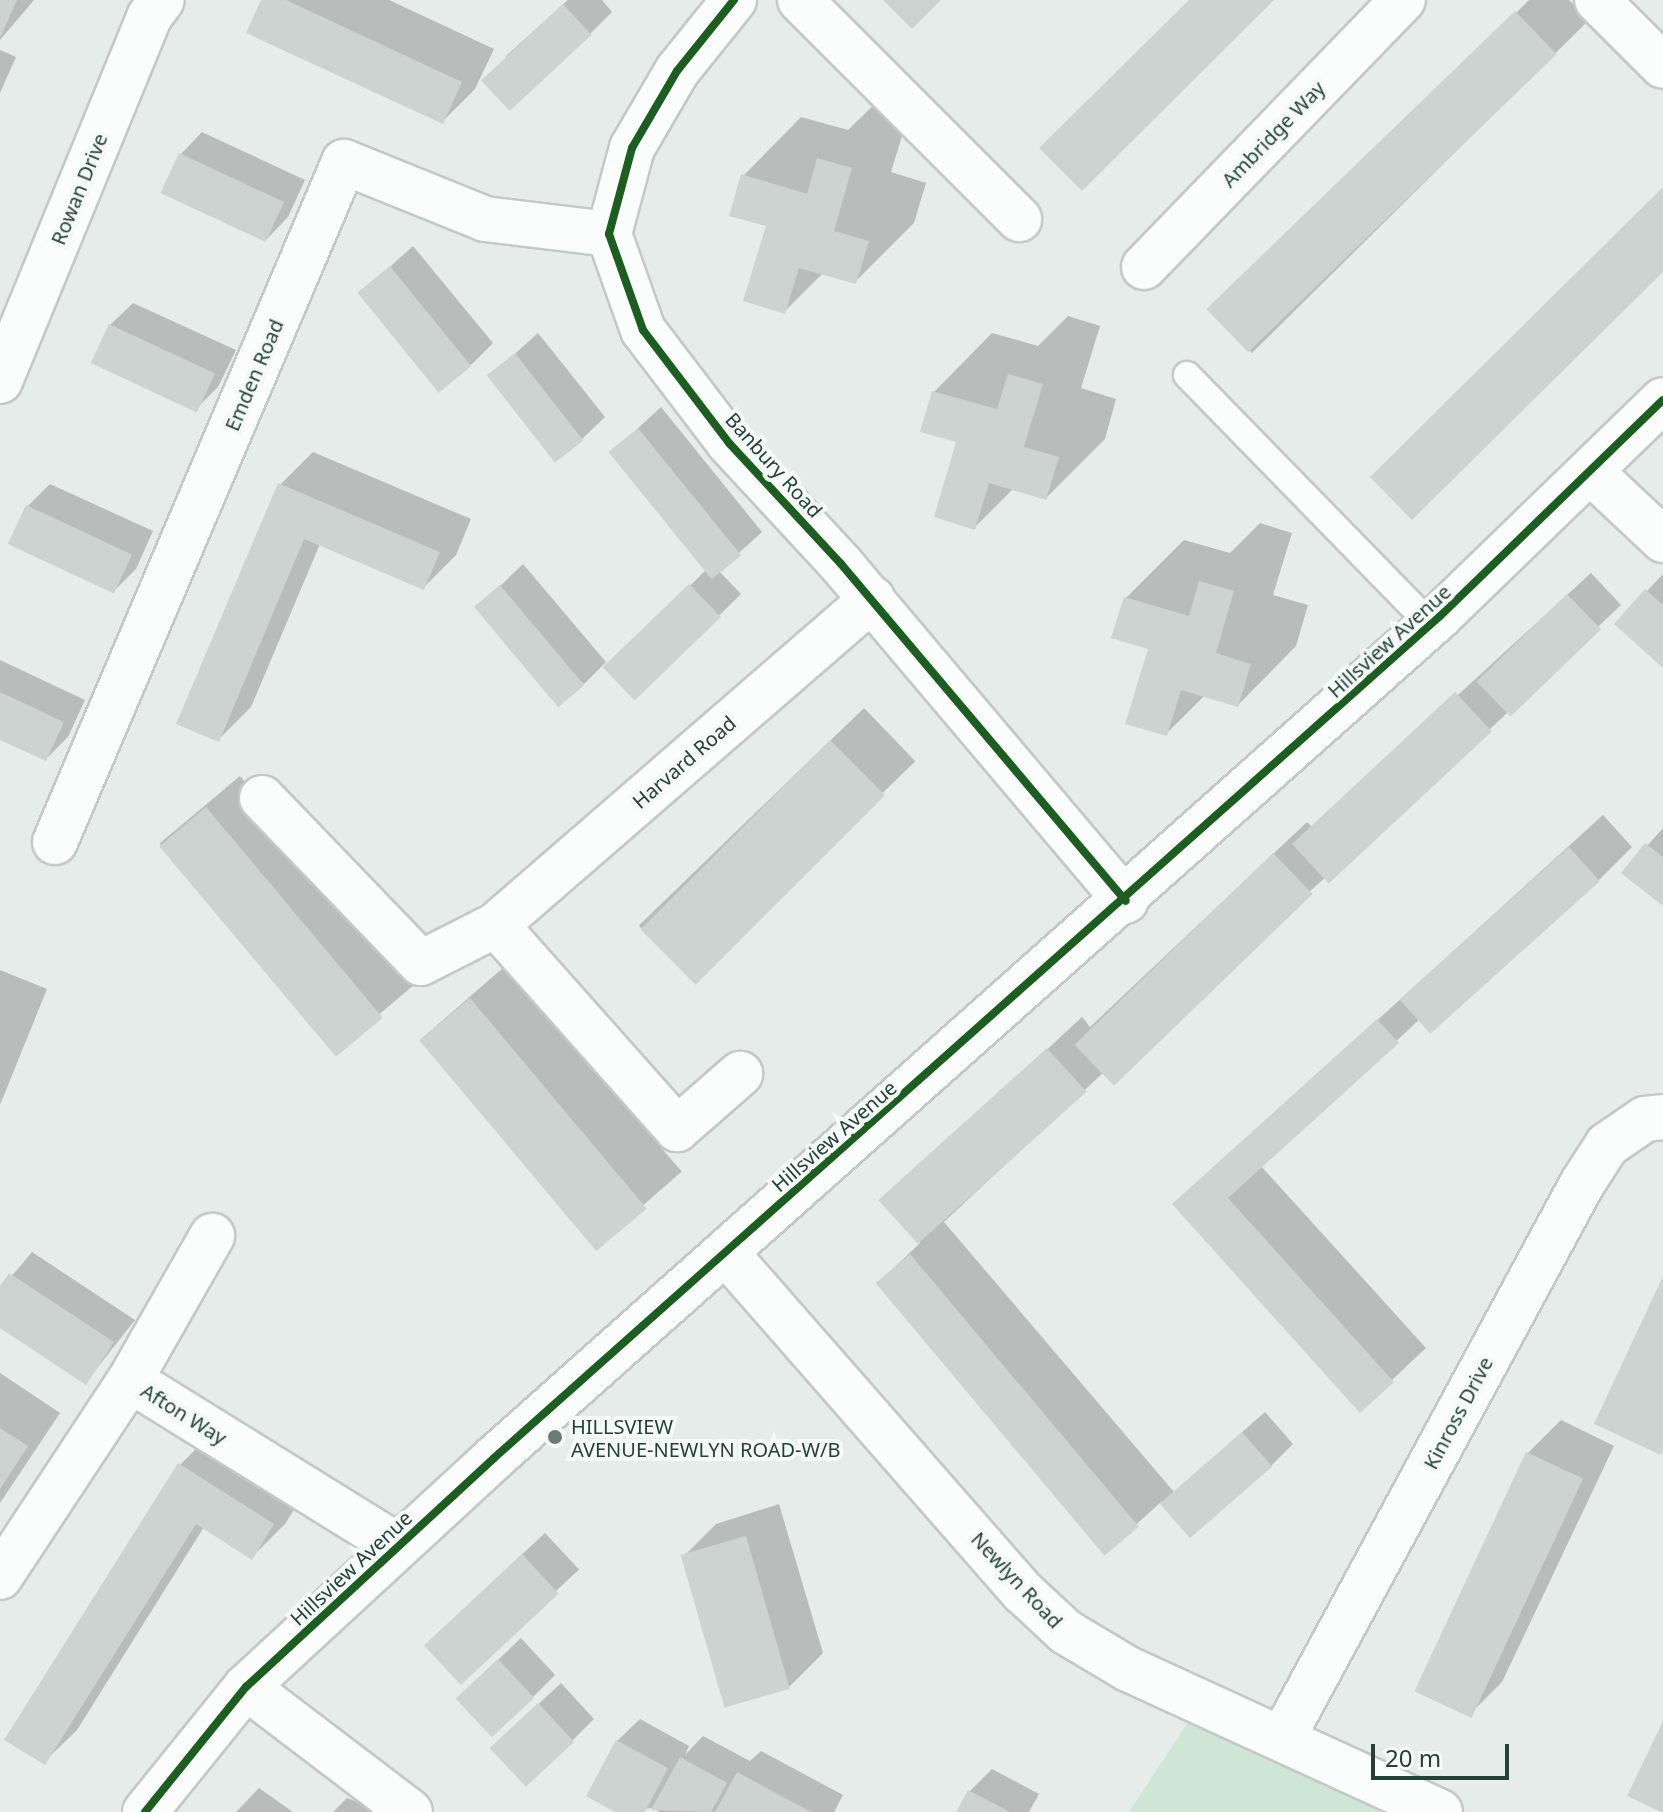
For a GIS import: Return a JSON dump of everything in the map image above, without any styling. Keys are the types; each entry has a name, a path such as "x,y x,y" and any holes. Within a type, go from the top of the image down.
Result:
{"street":[{"name":"Rowan Drive","path":"0,381 149,17 162,0"},
{"path":"800,0 1019,219"},
{"name":"Ambridge Way","path":"1144,267 1403,0"},
{"path":"1597,0 1663,66"},
{"path":"609,234 632,148 677,71 731,1"},
{"name":"Emden Road","path":"55,842 344,162 485,219 609,234"},
{"name":"Banbury Road","path":"609,234 643,330 729,443 872,599 1126,901"},
{"name":"Hillsview Avenue","path":"145,1812 246,1687 398,1546 1126,901 1431,625 1592,473 1663,400"},
{"path":"1592,473 1663,540"},
{"name":"Harvard Road","path":"262,798 421,963 496,925 872,599"},
{"path":"496,925 677,1129 740,1074"},
{"name":"Kinross Drive","path":"1282,1739 1582,1184 1607,1145 1645,1119 1663,1117"},
{"path":"130,1380 212,1236"},
{"name":"Newlyn Road","path":"726,1253 1024,1593 1066,1632 1128,1669 1440,1812"},
{"name":"Afton Way","path":"0,1577 130,1380 398,1546"},
{"path":"246,1687 410,1812"}],"lane":[{"path":"1187,375 1431,625"}],"green space":[{"path":"1191,1718 1409,1812 1129,1812"}],"building":[{"path":"0,0 17,0 0,38"},
{"path":"261,0 286,0 462,82 443,124 246,33"},
{"path":"883,0 941,0 912,29"},
{"path":"1189,0 1274,0 1082,191 1039,148"},
{"path":"563,4 592,35 510,111 481,80"},
{"path":"1515,11 1557,54 1248,352 1206,309"},
{"path":"179,153 284,202 266,242 160,193"},
{"path":"817,158 852,168 834,231 869,241 856,284 799,268 785,314 743,301 766,226 729,216 741,174 807,194"},
{"path":"1663,187 1663,272 1412,520 1370,477"},
{"path":"390,266 471,366 439,393 357,292"},
{"path":"109,324 215,373 197,412 91,363"},
{"path":"515,353 583,440 555,463 487,375"},
{"path":"1008,374 1043,384 1024,447 1059,457 1046,500 989,483 975,530 934,517 956,442 920,432 932,391 997,409"},
{"path":"638,428 741,555 712,579 608,452"},
{"path":"278,483 440,552 424,590 304,539 219,742 176,724"},
{"path":"26,505 132,554 114,593 8,544"},
{"path":"1199,581 1234,591 1216,653 1251,664 1238,707 1181,690 1167,736 1125,724 1148,649 1111,638 1124,597 1189,616"},
{"path":"689,584 721,617 635,700 603,667"},
{"path":"500,585 584,685 558,707 474,607"},
{"path":"1645,589 1663,605 1663,668 1614,624"},
{"path":"1567,594 1601,629 1510,717 1476,682"},
{"path":"0,692 64,722 46,761 0,740"},
{"path":"1455,692 1492,731 1329,884 1292,844"},
{"path":"830,740 885,795 696,985 640,930"},
{"path":"206,807 383,1018 336,1057 159,846"},
{"path":"1645,843 1663,857 1663,906 1621,873"},
{"path":"1569,847 1600,881 1430,1034 1400,1000"},
{"path":"1273,853 1313,894 1114,1086 1074,1045"},
{"path":"470,998 647,1209 596,1251 419,1040"},
{"path":"1377,1019 1399,1043 1228,1198 1394,1382 1360,1413 1172,1204"},
{"path":"1047,1048 1086,1092 918,1244 878,1200"},
{"path":"910,1254 1139,1527 1104,1556 876,1283"},
{"path":"9,1273 114,1342 86,1385 0,1328 0,1286"},
{"path":"1663,1276 1663,1450 1661,1455 1594,1424"},
{"path":"0,1428 28,1446 0,1489"},
{"path":"1242,1432 1272,1467 1190,1538 1160,1504"},
{"path":"1526,1452 1583,1479 1472,1718 1414,1691"},
{"path":"178,1463 274,1524 252,1560 196,1524 45,1765 4,1740"},
{"path":"746,1536 790,1689 724,1708 681,1555"},
{"path":"522,1554 559,1593 461,1685 424,1645"},
{"path":"498,1659 534,1698 492,1737 456,1699"},
{"path":"538,1703 574,1742 526,1787 490,1748"},
{"path":"1663,1721 1663,1812 1661,1812 1627,1796"},
{"path":"616,1740 668,1768 645,1812 615,1812 586,1796"},
{"path":"680,1757 727,1783 711,1812 651,1810"},
{"path":"737,1772 811,1812 715,1812"},
{"path":"968,1790 1010,1812 956,1812"}],"cycle path":[{"path":"734,0 677,71 632,148 609,234 643,330 729,443 841,564 1126,901"},
{"path":"145,1812 246,1687 494,1458 1440,616 1663,400"}],"place":[{"name":"HILLSVIEW AVENUE-NEWLYN ROAD-W/B","path":"555,1437"}]}
